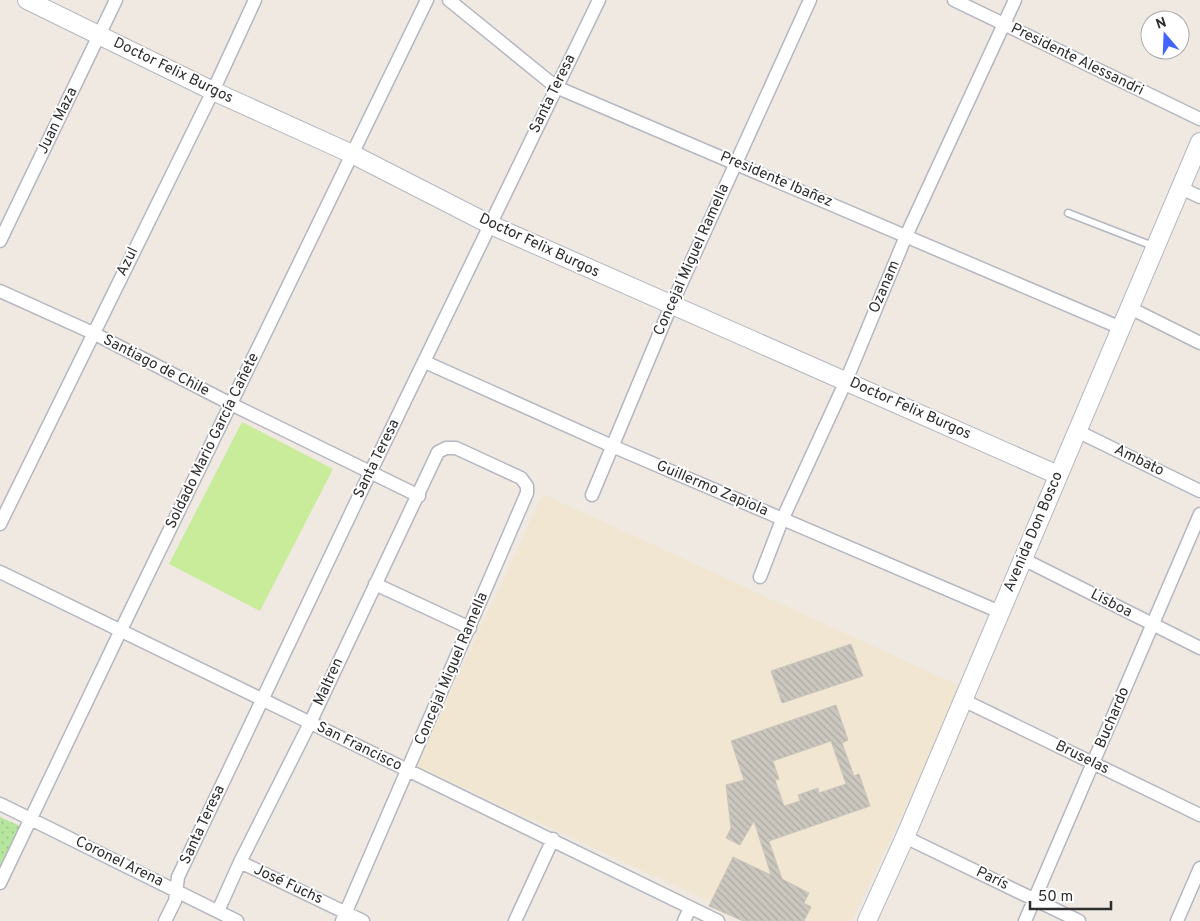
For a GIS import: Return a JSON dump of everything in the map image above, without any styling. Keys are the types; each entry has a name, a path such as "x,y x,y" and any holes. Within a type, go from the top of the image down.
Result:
{"street":[{"name":"Doctor Felix Burgos","path":"27,0 212,91 352,154 491,225 1058,475"},
{"name":"Juan Maza","path":"0,241 116,0"},
{"name":"Azul","path":"0,524 255,0"},
{"name":"Soldado Mario García Cañete","path":"0,882 427,0"},
{"name":"Presidente Ibañez","path":"450,0 556,87 736,162 1121,328"},
{"name":"Santa Teresa","path":"165,921 177,891 178,877 370,473 599,0"},
{"name":"Concejal Miguel Ramella","path":"592,495 671,306 810,0"},
{"name":"Presidente Alessandri","path":"954,0 1200,119"},
{"name":"Ozanam","path":"760,577 782,520 846,380 906,236 1015,0"},
{"name":"Avenida Don Bosco","path":"867,921 905,837 1200,142"},
{"path":"1181,188 1200,197"},
{"name":"Santiago de Chile","path":"0,291 93,334 419,496"},
{"path":"1130,308 1200,343"},
{"name":"Guillermo Zapiola","path":"425,362 782,520 1000,612"},
{"name":"Ambato","path":"1077,431 1200,491"},
{"name":"Maltren","path":"218,911 240,862 310,723 375,584 419,496 438,452 446,448 456,448 521,478 527,486 526,500"},
{"name":"Concejal Miguel Ramella","path":"344,917 526,500"},
{"name":"Buchardo","path":"1025,921 1200,514"},
{"name":"Lisboa","path":"1023,559 1200,648"},
{"name":"San Francisco","path":"0,572 120,632 718,921"},
{"path":"375,584 470,628"},
{"name":"Bruselas","path":"963,700 1200,816"},
{"name":"Coronel Arena","path":"0,804 237,921"},
{"name":"París","path":"905,837 1079,921"},
{"path":"516,921 553,840"},
{"name":"José Fuchs","path":"240,862 344,917 363,921"},
{"path":"1177,921 1200,868"},
{"path":"684,921 690,908"}],"lane":[{"path":"1068,213 1156,248"}],"shaded area":[{"path":"543,494 962,687 852,921 752,921 416,766"}],"green space":[{"path":"242,422 333,469 260,611 169,564"},
{"path":"0,817 20,826 0,868"}],"building":[{"path":"851,644 863,676 782,703 771,671"},
{"path":"836,705 848,740 842,743 854,776 859,774 870,806 769,841 782,879 809,893 804,903 811,907 804,921 743,921 709,906 733,857 771,875 754,821 740,845 726,838 731,828 726,785 744,780 731,741","holes":["831,741 846,784 819,793 818,788 798,795 800,801 784,806 775,780 779,779 773,761"]}]}
